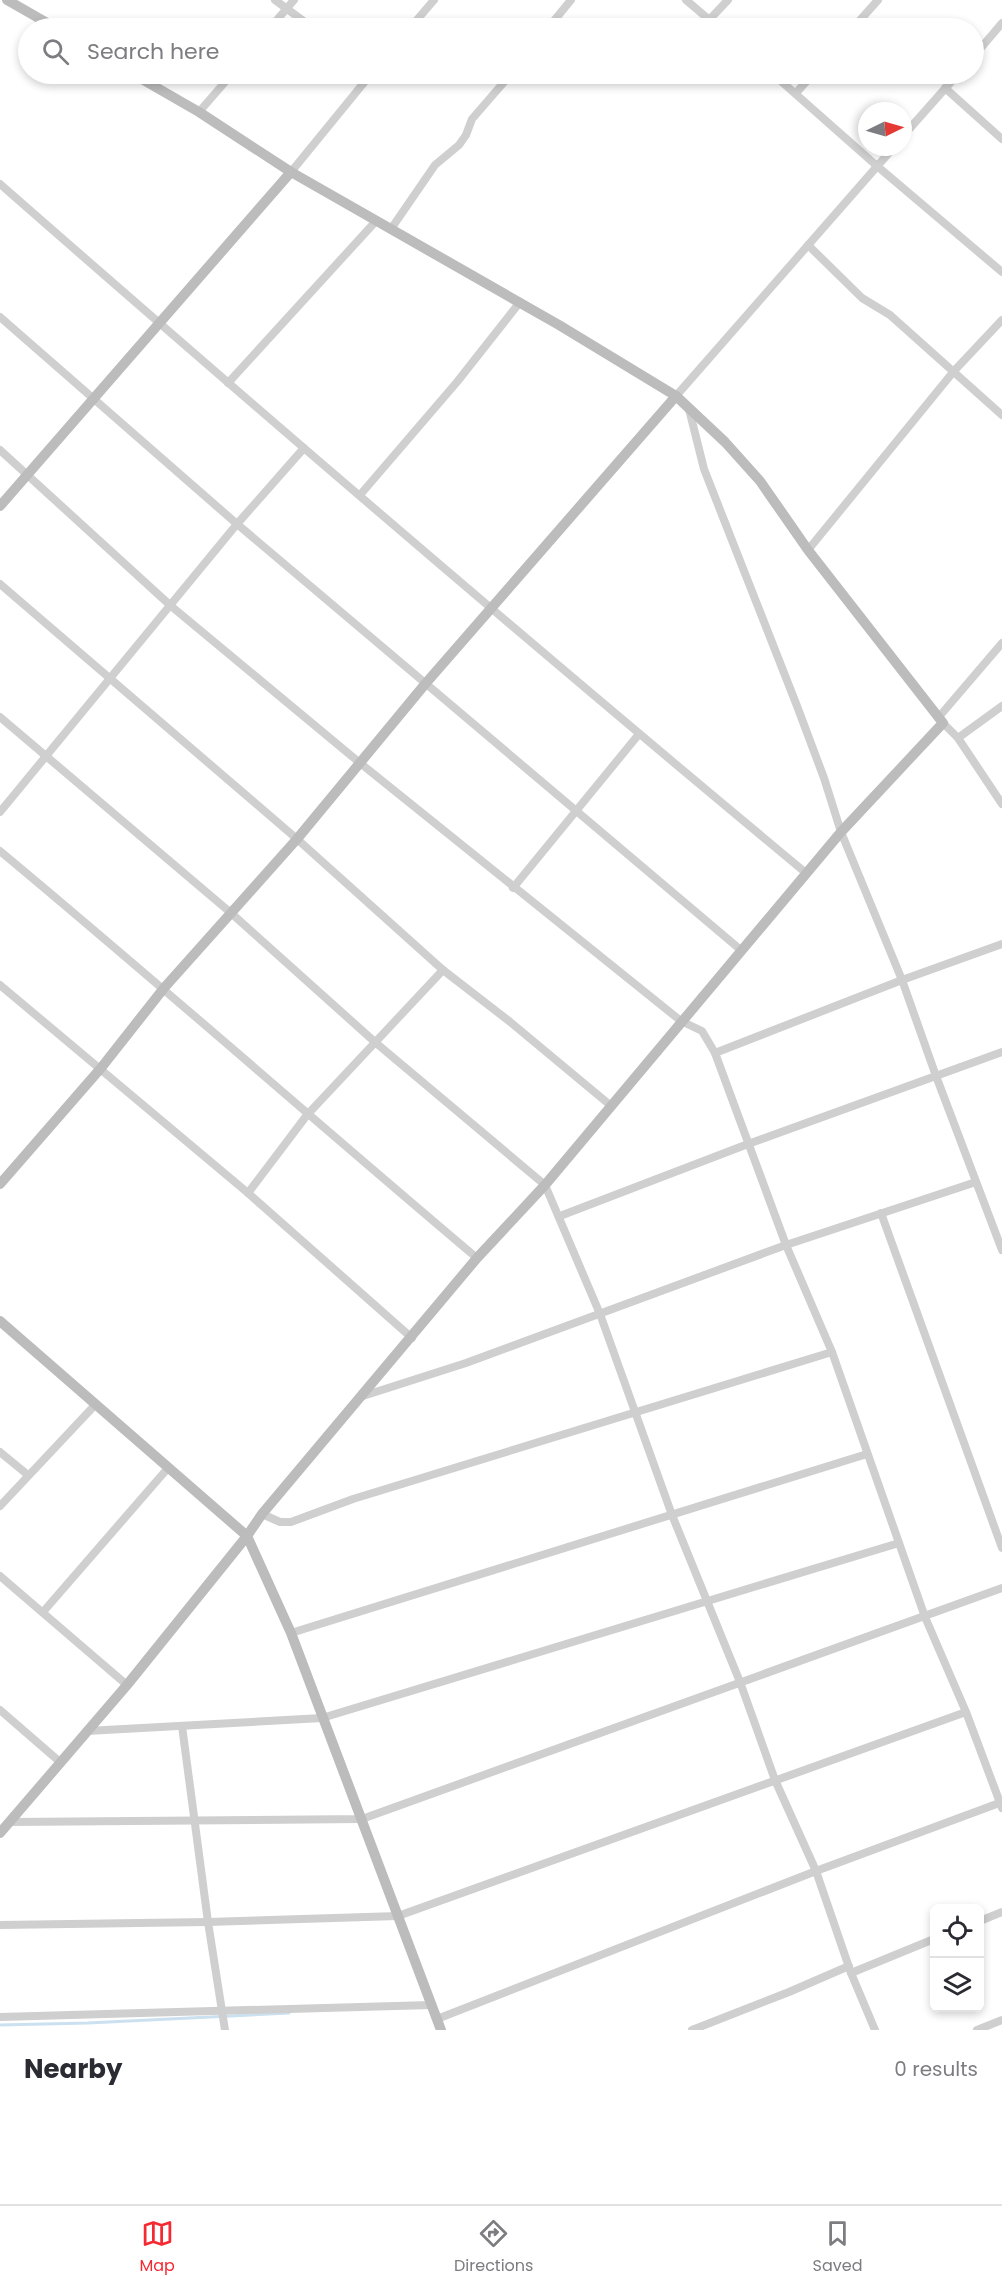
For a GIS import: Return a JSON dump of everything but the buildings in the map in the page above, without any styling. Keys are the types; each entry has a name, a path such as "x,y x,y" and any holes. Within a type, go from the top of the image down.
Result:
{"street":[{"path":"7,0 38,18"},
{"path":"275,0 299,18"},
{"path":"278,18 294,0"},
{"path":"419,18 434,0"},
{"path":"556,18 571,0"},
{"path":"686,0 707,18"},
{"path":"711,18 728,0"},
{"path":"862,18 878,0"},
{"path":"984,44 1002,23"},
{"path":"150,84 199,112 291,172 520,302 676,396 725,442 760,481 808,550 941,721 958,738 1002,804"},
{"path":"199,112 223,84"},
{"path":"0,506 291,172 363,84"},
{"path":"391,229 435,165 459,146 472,118 502,84"},
{"path":"785,84 1002,272"},
{"path":"796,93 804,84"},
{"path":"912,126 949,84"},
{"path":"945,88 1002,139"},
{"path":"0,1184 101,1068 164,988 297,839 426,683 886,156"},
{"path":"0,184 491,609 806,873"},
{"path":"228,383 376,221"},
{"path":"808,245 862,298 890,315 1002,415"},
{"path":"360,495 457,382 520,302"},
{"path":"0,317 237,524 742,951"},
{"path":"808,550 954,371 1002,320"},
{"path":"689,409 704,469 797,706 841,832 902,980 1002,1250"},
{"path":"0,812 237,524 304,448"},
{"path":"0,450 171,606 360,763 681,1021 702,1031 715,1053 786,1245 832,1352 925,1617 966,1712 1001,1804 816,1871 439,2025 291,1633 263,1566 247,1536 0,1321"},
{"path":"0,584 297,839 443,970 509,1021 610,1105"},
{"path":"0,1833 127,1685 247,1536 262,1514 477,1258 545,1185 806,873 941,721 1002,643"},
{"path":"958,738 1002,706"},
{"path":"0,717 231,913 376,1043 545,1185 600,1314 672,1515 708,1600 776,1780 816,1871 850,1970 875,2030"},
{"path":"513,888 639,734"},
{"path":"0,851 164,988 308,1115 477,1258"},
{"path":"715,1053 902,980 1002,944"},
{"path":"248,1192 308,1115 443,970"},
{"path":"0,985 248,1192 412,1338"},
{"path":"560,1216 748,1144 1002,1052"},
{"path":"363,1396 466,1364 786,1245 976,1182"},
{"path":"881,1213 1002,1548"},
{"path":"262,1514 280,1522 291,1522 353,1499 832,1352"},
{"path":"0,1506 95,1405"},
{"path":"0,1452 28,1475"},
{"path":"291,1633 867,1454"},
{"path":"43,1612 168,1468"},
{"path":"87,1731 322,1718 899,1543"},
{"path":"0,1576 127,1685"},
{"path":"10,1822 362,1819 1002,1588"},
{"path":"0,1710 60,1762"},
{"path":"0,1925 398,1916 966,1712"},
{"path":"182,1726 225,2030"},
{"path":"984,1919 1002,1912"},
{"path":"692,2030 930,1940"},
{"path":"0,2017 431,2005"},
{"path":"977,2030 1002,2020"}],"waterway":[{"path":"0,2025 289,2013"}]}
